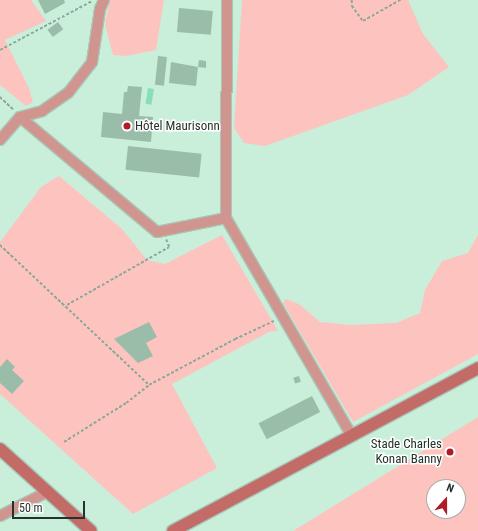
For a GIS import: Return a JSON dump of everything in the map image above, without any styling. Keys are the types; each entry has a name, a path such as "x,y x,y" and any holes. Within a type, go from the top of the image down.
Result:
{"street":[{"path":"0,140 20,117 42,111 68,93 92,62 100,9 104,0"},
{"path":"227,0 226,218 352,436"},
{"path":"20,117 157,232 226,218"},
{"path":"173,531 478,368"},
{"path":"0,449 91,531"},
{"path":"0,516 47,492"}],"path":[{"path":"0,50 94,0"},
{"path":"352,0 352,6 363,21 400,0"},
{"path":"0,96 20,117"},
{"path":"67,305 169,247 166,240 157,232"},
{"path":"0,245 67,305 149,385"},
{"path":"64,442 126,403 149,385 235,339 284,317"}],"shaded area":[{"path":"0,0 31,0 46,21 5,40 29,88 33,102 26,106 0,85"},
{"path":"110,0 164,0 156,50 126,56 113,55 105,24"},
{"path":"242,0 408,0 423,34 449,67 408,95 265,146 244,143 234,128"},
{"path":"148,88 154,89 151,105 145,104"},
{"path":"59,176 122,229 147,260 165,264 222,235 278,331 271,331 172,384 217,468 133,514 0,394 0,242 41,187"},
{"path":"478,235 478,354 353,422 283,303 286,299 299,304 320,322 352,325 396,323 420,313 425,290 442,261 468,253"},
{"name":"Stade Charles Konan Banny","path":"478,417 478,531 293,531"}],"building":[{"path":"38,0 64,0 65,3 45,14"},
{"path":"179,8 213,11 211,35 177,32"},
{"path":"58,22 63,29 53,37 47,30"},
{"path":"158,56 167,57 164,86 155,85"},
{"path":"199,60 206,61 206,68 198,67"},
{"path":"171,62 198,67 196,86 169,83"},
{"path":"128,86 142,87 139,116 153,117 151,142 101,137 103,112 122,114 124,92 127,92"},
{"path":"128,146 202,154 199,178 125,170"},
{"path":"149,322 157,337 146,343 153,356 138,363 114,339"},
{"path":"7,359 15,367 12,370 24,381 12,394 0,383 0,367"},
{"path":"299,376 301,382 295,384 293,378"},
{"path":"312,396 320,412 267,439 259,423"}],"place":[{"name":"Hôtel Maurisonn","path":"127,126"},
{"name":"Stade Charles Konan Banny","path":"450,452"}]}
